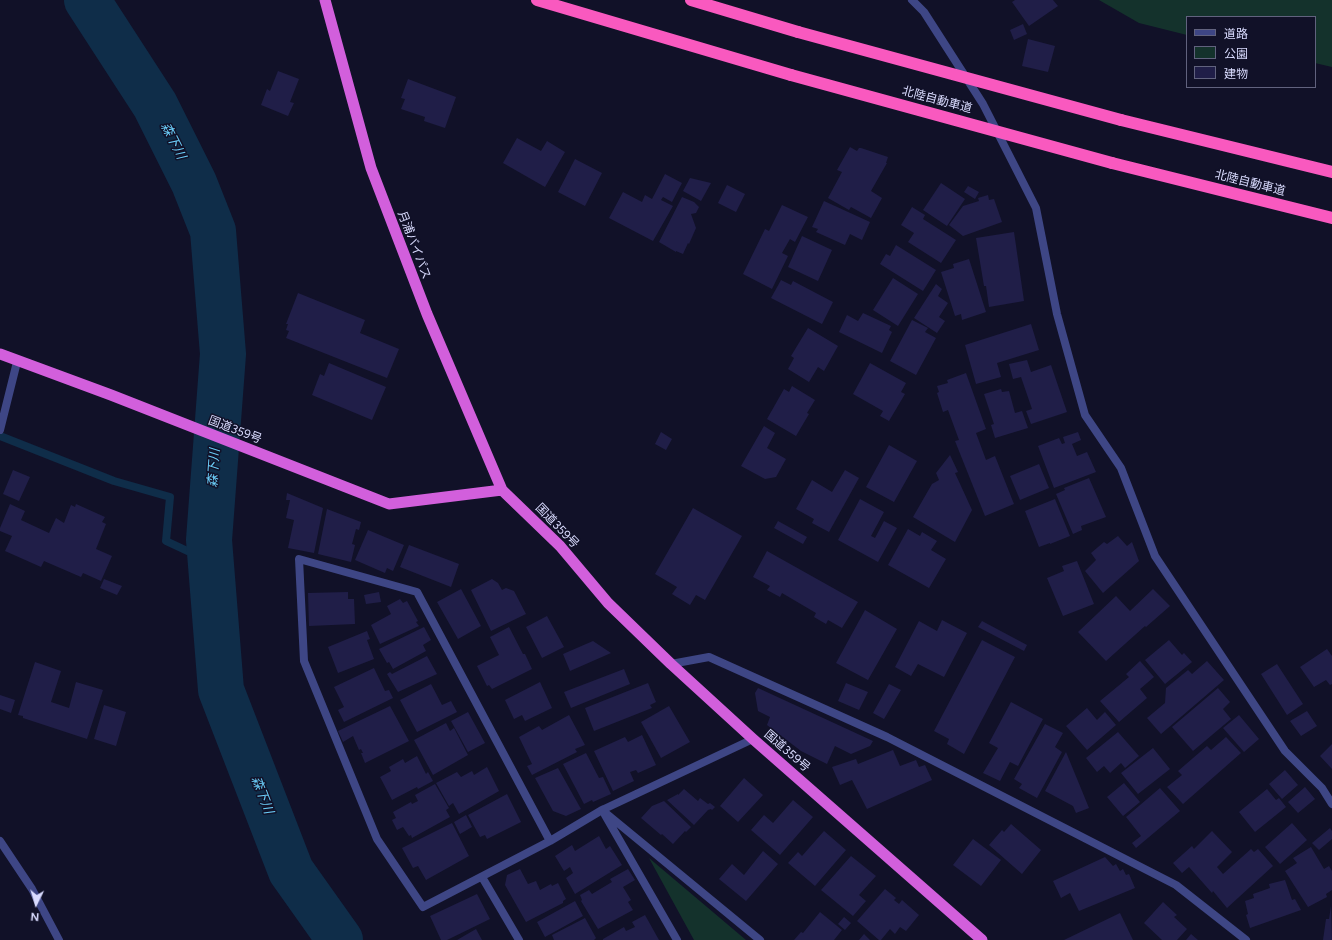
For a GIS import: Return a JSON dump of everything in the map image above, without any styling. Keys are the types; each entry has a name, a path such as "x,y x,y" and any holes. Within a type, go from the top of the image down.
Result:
{"highway":[{"name":"月浦バイパス","path":"325,0 371,168 427,314 502,490"},
{"name":"北陸自動車道","path":"537,0 791,75 1112,163 1332,218"},
{"path":"691,0 798,32 1121,120 1332,172"},
{"name":"国道359号","path":"0,354 17,362 111,395 389,504 502,490 560,546 608,603 671,664 982,940"}],"street":[{"path":"912,0 924,12 983,104 1036,208 1057,314 1085,416 1121,468 1155,556 1285,752 1322,788 1332,804"},
{"path":"0,430 17,362"},
{"path":"550,841 417,592 299,559 304,661 377,839 423,907 550,841 602,810 754,739"},
{"path":"671,664 709,657 887,737 1176,885 1246,940"},
{"path":"602,810 677,940"},
{"path":"602,810 760,940"},
{"path":"0,841 32,889 59,940"},
{"path":"482,877 519,940"}],"green space":[{"path":"1099,0 1332,0 1332,67 1316,63 1316,16 1186,16 1186,35 1139,23"},
{"path":"649,858 746,940 694,940"}],"building":[{"path":"1015,0 1053,0 1058,6 1029,26 1012,2"},
{"path":"1023,24 1027,34 1014,40 1010,30"},
{"path":"1028,39 1055,46 1048,72 1022,66"},
{"path":"278,71 299,79 290,102 294,103 288,116 261,105 267,89 270,91"},
{"path":"408,79 456,97 445,128 424,121 425,117 401,109 405,99 401,98"},
{"path":"517,138 541,151 547,141 565,152 545,187 503,163"},
{"path":"850,147 857,151 861,148 888,157 887,163 871,191 882,198 871,218 851,207 849,210 828,198 842,172 837,170"},
{"path":"575,159 602,173 585,206 558,192"},
{"path":"665,174 682,183 672,202 663,197 661,200 673,206 653,241 609,218 623,192 642,202 645,195 652,199"},
{"path":"690,178 711,183 701,201 683,191"},
{"path":"941,183 965,199 947,226 923,210"},
{"path":"727,185 745,194 736,212 718,203"},
{"path":"968,186 979,192 975,199 964,192"},
{"path":"988,195 989,200 994,199 1002,222 963,236 949,225 963,206 979,201 978,198"},
{"path":"682,197 694,202 699,207 696,213 691,214 696,228 683,254 676,252 659,242"},
{"path":"824,201 870,222 862,240 850,234 845,245 816,232 818,229 812,227"},
{"path":"782,205 808,217 795,242 790,239 782,253 788,256 772,289 743,274 765,229 769,231"},
{"path":"912,207 925,215 923,219 956,240 941,263 908,242 914,233 901,225"},
{"path":"1014,232 1024,301 989,307 976,238"},
{"path":"802,236 832,250 818,281 788,267"},
{"path":"896,245 936,270 923,291 880,264 886,254 890,256"},
{"path":"969,259 986,312 962,320 961,314 955,316 941,272 954,268 953,264"},
{"path":"893,278 918,294 898,326 873,310"},
{"path":"781,280 791,285 793,281 833,302 822,324 771,298"},
{"path":"936,284 942,289 938,296 948,303 939,317 945,321 937,333 914,318"},
{"path":"298,293 365,320 360,333 399,349 387,378 286,338 289,331 286,330 288,324 286,324"},
{"path":"863,313 891,326 889,330 892,332 882,353 839,332 847,315 858,321"},
{"path":"912,320 928,328 925,332 936,338 916,375 890,361"},
{"path":"1031,324 1039,350 997,363 1001,377 976,384 965,345"},
{"path":"808,328 838,346 824,371 818,367 809,382 788,369 794,358 791,356"},
{"path":"1027,360 1031,372 1051,365 1067,412 1031,424 1026,411 1032,409 1021,377 1013,379 1009,364"},
{"path":"329,363 386,387 372,420 312,395 320,374 324,376"},
{"path":"870,363 906,383 901,392 905,394 889,421 880,416 883,411 853,394"},
{"path":"966,373 986,429 976,433 986,460 995,456 1014,504 985,516 955,441 959,440 948,410 943,412 937,393 939,392 937,386 948,383 947,380"},
{"path":"792,386 815,400 807,413 809,414 796,436 767,419 784,389 789,392"},
{"path":"1001,389 1002,392 1009,391 1015,413 1022,411 1028,428 995,438 991,425 994,424 984,394"},
{"path":"764,426 775,433 767,448 786,459 776,477 765,479 741,466"},
{"path":"661,432 672,439 666,450 655,444"},
{"path":"1078,432 1081,440 1072,444 1077,456 1087,452 1096,472 1054,488 1038,446 1059,438 1062,444 1065,443 1063,437"},
{"path":"889,445 917,461 894,502 866,487"},
{"path":"950,455 958,472 955,473 972,510 955,542 913,517 932,484 939,480 936,473"},
{"path":"1039,464 1049,488 1020,500 1010,476"},
{"path":"13,470 30,477 19,501 3,494"},
{"path":"845,470 859,478 829,532 812,523 814,519 796,509 812,480 832,492"},
{"path":"1089,478 1106,517 1081,526 1082,530 1073,534 1056,494 1065,490 1064,488"},
{"path":"287,493 323,508 314,553 288,548 294,520 286,518 290,500 286,500"},
{"path":"860,499 884,512 871,536 875,538 884,521 897,528 878,562 838,540"},
{"path":"1055,499 1070,536 1039,547 1025,511"},
{"path":"10,504 25,511 21,520 49,533 56,518 64,523 71,505 75,507 76,504 105,517 102,522 106,524 96,549 112,556 101,581 83,573 81,577 44,561 41,567 5,551 12,536 0,531 0,528"},
{"path":"693,508 742,536 705,600 696,595 690,605 672,594 677,587 655,574"},
{"path":"327,509 361,522 359,530 356,529 352,544 355,545 351,562 318,554"},
{"path":"778,521 807,537 803,544 774,528"},
{"path":"908,529 920,536 922,532 937,541 931,550 946,559 929,588 888,565"},
{"path":"368,530 404,545 393,571 387,568 385,573 355,560"},
{"path":"1118,536 1127,546 1132,542 1139,561 1103,593 1085,571 1096,560 1091,553 1104,542 1107,544"},
{"path":"409,545 459,564 451,587 400,567"},
{"path":"767,551 858,602 842,628 828,620 826,624 814,617 816,613 782,593 780,597 767,590 770,586 753,577"},
{"path":"1077,561 1094,604 1063,616 1047,578 1064,571 1062,566"},
{"path":"104,579 122,586 117,595 100,588"},
{"path":"492,579 498,583 502,590 506,588 514,591 526,614 491,631 471,590"},
{"path":"461,589 481,626 458,639 437,602"},
{"path":"1153,589 1170,606 1106,661 1078,632 1116,596 1130,611"},
{"path":"348,592 348,599 354,599 355,624 309,626 308,593"},
{"path":"379,592 381,602 366,604 364,595"},
{"path":"400,599 403,603 407,601 418,621 416,622 419,626 380,644 371,625 391,614 387,606"},
{"path":"865,610 897,629 868,680 836,663"},
{"path":"547,616 564,647 542,658 526,627"},
{"path":"942,620 967,633 944,677 918,664 911,676 895,667 919,621 937,631"},
{"path":"982,621 1027,645 1024,651 978,627"},
{"path":"424,627 431,640 423,645 426,651 393,669 389,662 387,663 379,649"},
{"path":"509,627 532,669 492,689 489,685 487,686 477,666 499,655 490,637"},
{"path":"367,631 370,639 367,640 374,659 338,673 328,647"},
{"path":"982,640 1015,657 964,754 947,744 949,739 934,731"},
{"path":"1169,640 1182,655 1184,653 1192,662 1165,684 1145,660"},
{"path":"593,641 611,653 570,671 563,654"},
{"path":"1327,649 1332,656 1332,684 1330,685 1326,680 1314,687 1300,667"},
{"path":"427,656 437,674 398,692 387,674 390,672 392,674"},
{"path":"1140,661 1154,677 1140,689 1147,698 1119,722 1100,701 1129,677 1126,674"},
{"path":"1207,661 1224,680 1161,734 1147,718 1165,703 1166,688 1188,670 1192,674"},
{"path":"35,662 61,671 51,702 69,708 76,682 103,690 87,739 18,715"},
{"path":"1277,664 1303,704 1287,715 1261,674"},
{"path":"374,668 385,691 389,690 393,698 344,722 338,710 344,707 334,687"},
{"path":"624,669 630,684 571,708 564,692"},
{"path":"540,682 552,708 525,721 522,715 514,719 505,700"},
{"path":"648,683 656,702 650,705 652,708 594,731 585,708"},
{"path":"846,683 868,692 859,710 838,701"},
{"path":"431,684 442,705 451,701 457,712 417,732 400,700"},
{"path":"889,684 901,690 884,719 873,713"},
{"path":"758,688 873,741 870,746 851,754 835,746 827,764 801,751 767,725 770,717 758,711 755,693"},
{"path":"1218,688 1230,702 1223,709 1231,719 1193,751 1172,727"},
{"path":"0,695 15,700 11,713 0,709"},
{"path":"1011,702 1043,719 1018,766 1010,762 1000,781 983,773 998,748 989,743"},
{"path":"104,705 126,712 116,746 94,739"},
{"path":"390,706 409,741 365,763 361,753 363,753 361,749 359,750 353,736 343,742 338,731"},
{"path":"669,706 690,742 661,758 641,722"},
{"path":"1087,708 1097,720 1105,712 1116,725 1087,750 1066,726"},
{"path":"1307,711 1317,726 1301,736 1290,721"},
{"path":"468,712 485,743 468,752 451,721"},
{"path":"569,715 585,745 575,749 577,752 532,775 527,766 532,764 519,737 539,726 542,730"},
{"path":"1239,715 1259,739 1244,752 1223,728"},
{"path":"446,723 450,731 454,728 468,755 433,775 414,740"},
{"path":"1045,724 1063,733 1055,747 1062,752 1037,798 1019,788 1022,784 1014,779"},
{"path":"1118,732 1139,756 1125,768 1121,763 1110,773 1104,766 1097,772 1086,758"},
{"path":"642,735 656,765 638,773 636,770 630,772 634,781 613,791 594,751 625,737 628,742"},
{"path":"1226,737 1241,753 1183,804 1167,787 1182,775 1178,771 1207,746 1211,750"},
{"path":"1332,744 1332,769 1320,756"},
{"path":"1153,748 1170,769 1138,794 1121,773"},
{"path":"893,750 900,766 916,760 919,767 925,765 932,780 867,809 852,780 840,785 832,767 856,759 858,764"},
{"path":"1066,752 1089,808 1076,813 1073,806 1045,791"},
{"path":"586,753 599,778 603,777 611,794 593,802 592,800 584,804 563,764"},
{"path":"417,756 426,774 428,772 433,781 418,789 417,787 392,800 380,777 391,771 389,767 403,759 405,763"},
{"path":"487,767 499,791 459,814 453,803 449,806 436,783 457,772 461,777 472,771 474,775"},
{"path":"558,768 581,809 566,816 553,811 535,778"},
{"path":"1285,770 1298,785 1282,799 1269,784"},
{"path":"744,778 763,795 738,822 720,806"},
{"path":"1124,783 1140,802 1123,816 1107,797"},
{"path":"435,784 449,808 446,810 450,817 412,838 403,827 397,830 392,820 396,818 393,812 411,802 412,804 418,801 415,795"},
{"path":"1305,787 1315,799 1298,813 1288,802"},
{"path":"1160,788 1180,811 1136,848 1132,843 1141,836 1126,817"},
{"path":"684,789 698,801 700,798 715,807 712,810 708,810 694,825 667,800 678,795"},
{"path":"1267,789 1276,800 1279,798 1286,807 1255,832 1239,812"},
{"path":"507,794 521,822 487,839 485,835 480,837 468,815"},
{"path":"793,800 813,817 780,855 751,830 764,815 773,823"},
{"path":"664,801 691,827 686,832 685,831 673,844 641,818 652,806"},
{"path":"466,815 472,827 460,834 454,822"},
{"path":"452,823 469,856 426,880 418,866 413,868 402,848"},
{"path":"1292,823 1307,840 1280,864 1265,847"},
{"path":"1011,824 1041,850 1022,874 989,845 1002,830 1004,832"},
{"path":"1330,828 1332,831 1332,839 1319,850 1312,843"},
{"path":"824,831 846,850 815,886 788,863 798,852 802,856"},
{"path":"1212,831 1232,852 1217,867 1223,874 1251,849 1254,852 1258,849 1273,866 1227,908 1213,891 1212,893 1189,867 1182,873 1173,863 1192,846 1194,849"},
{"path":"599,836 606,849 610,846 622,865 575,894 566,878 573,873 570,867 564,871 555,856 572,845 575,851"},
{"path":"973,839 1001,860 981,886 953,865"},
{"path":"1311,847 1324,869 1329,866 1332,871 1332,890 1326,894 1327,897 1308,907 1285,871 1297,863 1293,858"},
{"path":"763,851 778,864 746,901 719,879 732,864 744,875"},
{"path":"851,856 876,876 859,895 866,901 853,916 821,890"},
{"path":"1105,857 1113,866 1116,864 1120,871 1123,869 1126,875 1129,874 1135,888 1079,911 1070,893 1061,898 1053,881"},
{"path":"520,869 528,884 536,881 540,890 551,884 552,886 558,883 566,899 563,903 526,922 505,885 507,875"},
{"path":"628,869 635,880 623,887 631,900 628,902 633,910 598,929 581,901 580,895 589,890 592,894 612,882 610,879"},
{"path":"1285,880 1292,900 1295,899 1301,910 1250,928 1246,915 1248,914 1245,901 1254,898 1253,894 1270,888 1269,884"},
{"path":"885,889 896,898 894,900 899,904 902,900 919,915 906,931 900,927 895,934 890,929 881,940 879,940 857,921"},
{"path":"477,894 490,919 447,940 441,940 430,916"},
{"path":"575,901 583,916 545,937 537,922"},
{"path":"1163,902 1177,915 1174,917 1187,929 1177,940 1162,940 1144,923"},
{"path":"1331,906 1332,940 1323,940 1326,919 1329,919"},
{"path":"820,912 842,930 834,940 794,940 801,932 803,933"},
{"path":"1120,913 1133,940 1064,940"},
{"path":"645,915 659,940 603,940 624,927 626,931 635,927 632,922"},
{"path":"844,917 851,923 845,930 838,924"},
{"path":"585,918 596,938 594,940 554,940 552,935"},
{"path":"476,929 482,940 457,940"},
{"path":"864,934 870,940 859,940"},
{"path":"1191,934 1198,940 1186,940"}],"waterway":[{"name":"森下川","path":"87,0 155,105 194,183 213,231 223,354 209,540 221,690 291,871 340,940"},
{"path":"0,436 114,481 170,497 166,541 211,562"}]}
